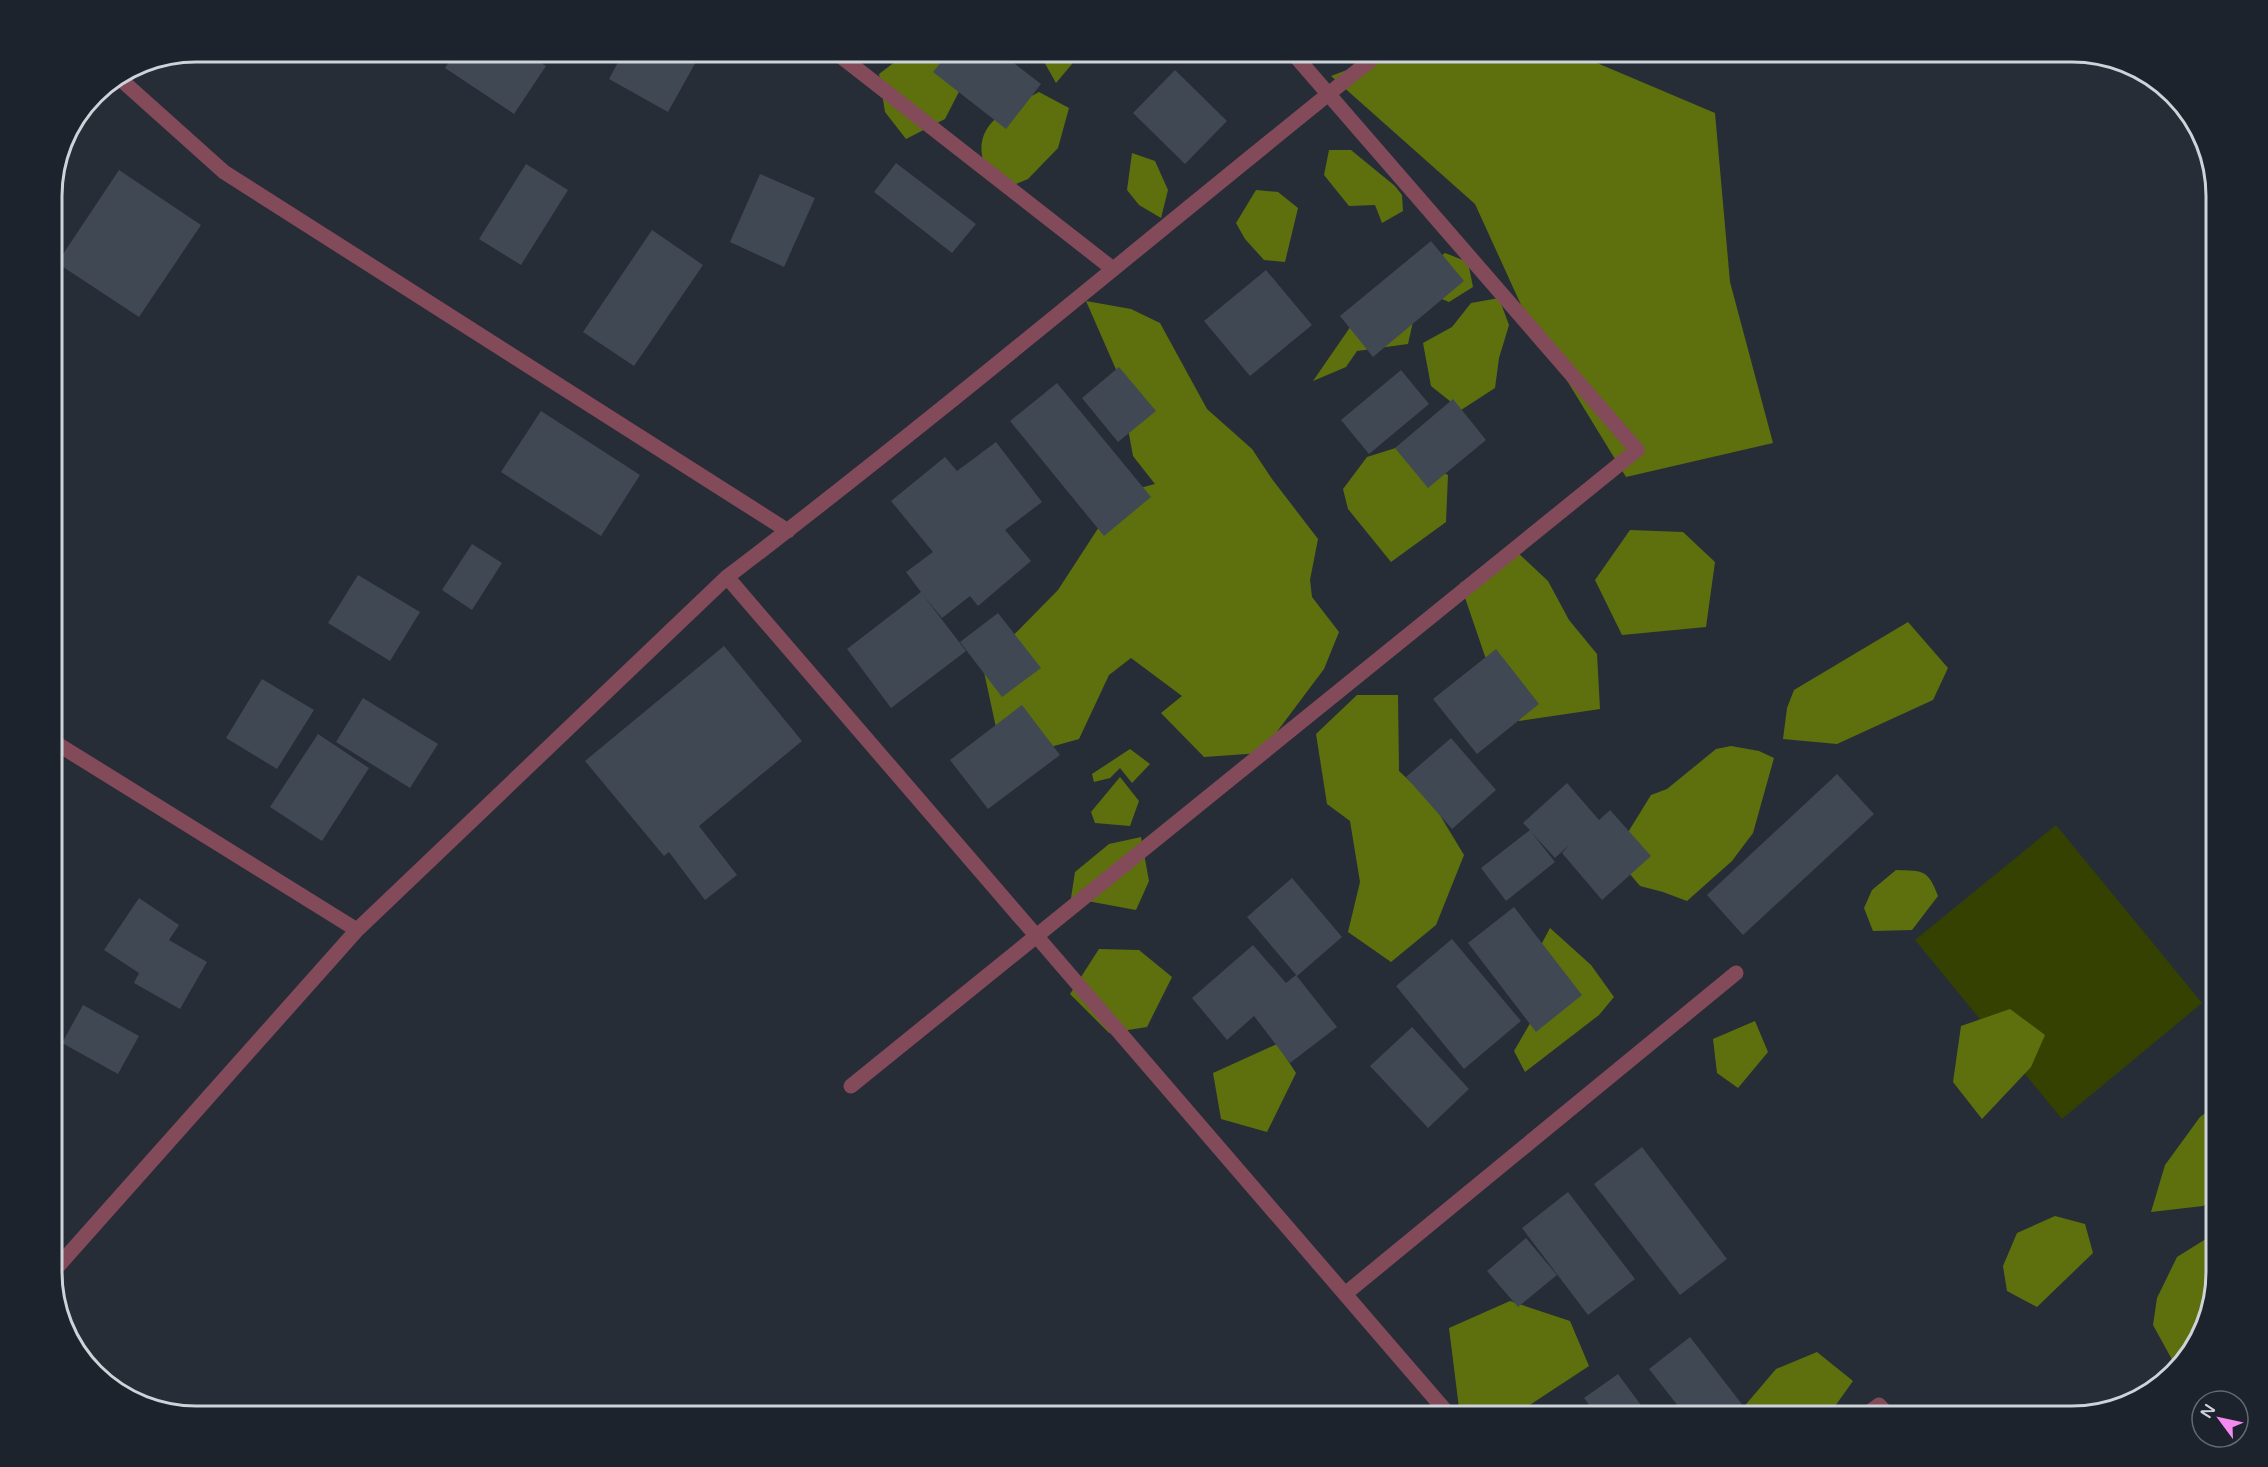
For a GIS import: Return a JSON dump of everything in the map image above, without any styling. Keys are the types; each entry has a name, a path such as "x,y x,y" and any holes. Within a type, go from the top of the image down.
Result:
{"street":[{"path":"848,62 1113,269"},
{"path":"851,1086 1637,450 1301,62"},
{"path":"62,1262 357,930 727,577 788,531 1368,62"},
{"path":"124,82 224,172 788,531"},
{"path":"727,577 1441,1406"},
{"path":"62,748 357,930"},
{"path":"1345,1294 1736,973"}],"green space":[{"path":"895,62 953,62 968,74 945,119 906,139 885,112 879,74"},
{"path":"1044,62 1072,62 1072,64 1056,83"},
{"path":"1368,62 1593,62 1715,113 1730,282 1773,443 1626,477 1522,307 1475,204 1331,76"},
{"path":"1039,92 1069,108 1058,148 1028,179 1002,190 992,181 987,172 981,149 983,138 988,127 1005,111"},
{"path":"1329,150 1351,150 1395,186 1402,195 1403,211 1382,223 1375,205 1349,206 1324,175"},
{"path":"1132,153 1155,161 1168,190 1161,218 1139,205 1127,190"},
{"path":"1256,190 1278,192 1298,208 1285,262 1264,260 1245,239 1236,223"},
{"path":"1445,253 1468,262 1473,287 1449,302 1432,295 1423,269"},
{"path":"1499,298 1509,325 1499,358 1495,388 1461,410 1431,386 1423,343 1452,327 1471,303"},
{"path":"1418,299 1408,344 1357,351 1346,367 1313,381 1353,323"},
{"path":"1086,301 1131,309 1160,323 1207,409 1252,449 1318,539 1310,580 1312,597 1339,632 1324,669 1261,753 1204,757 1161,713 1182,696 1131,658 1109,675 1079,739 1029,753 997,732 984,672 991,658 1058,590 1121,493 1155,484 1133,456 1118,374"},
{"path":"1405,445 1422,463 1448,475 1446,522 1391,562 1348,509 1343,489 1367,457"},
{"path":"1630,530 1683,532 1715,562 1706,627 1622,635 1595,580"},
{"path":"1516,551 1548,581 1569,620 1597,654 1600,709 1519,721 1489,668 1460,583"},
{"path":"1908,622 1948,668 1933,700 1837,744 1783,739 1787,708 1794,690"},
{"path":"1357,695 1398,695 1399,771 1432,802 1464,855 1436,925 1391,962 1348,932 1360,882 1350,821 1327,804 1316,734"},
{"path":"1731,746 1759,751 1774,758 1753,833 1732,861 1687,901 1640,886 1614,855 1651,795 1667,789 1716,749"},
{"path":"1130,749 1150,764 1132,783 1120,768 1110,778 1094,782 1092,774"},
{"path":"1120,777 1139,801 1130,826 1095,823 1091,812"},
{"path":"2056,825 2202,1003 2062,1119 1915,940"},
{"path":"1141,837 1149,881 1136,910 1071,898 1075,872 1109,844"},
{"path":"1896,870 1923,873 1931,881 1938,896 1912,930 1873,931 1864,908 1872,890"},
{"path":"1550,928 1591,965 1614,997 1599,1015 1525,1072 1514,1051 1544,999 1532,962"},
{"path":"1099,949 1139,950 1172,977 1147,1027 1109,1033 1070,994"},
{"path":"2010,1009 2045,1035 2031,1067 1982,1119 1953,1082 1961,1026"},
{"path":"1755,1021 1768,1052 1738,1088 1717,1073 1713,1039"},
{"path":"1277,1044 1296,1073 1267,1132 1221,1119 1213,1073"},
{"path":"2206,1113 2206,1204 2151,1212 2165,1165 2200,1117"},
{"path":"2055,1216 2085,1224 2093,1253 2037,1307 2007,1291 2003,1266 2017,1233"},
{"path":"2206,1239 2204,1297 2193,1331 2173,1360 2153,1325 2157,1298 2177,1257"},
{"path":"1510,1301 1570,1321 1589,1366 1528,1406 1459,1406 1449,1328"},
{"path":"1817,1352 1853,1381 1835,1406 1745,1406 1776,1369"}],"building":[{"path":"449,62 540,62 546,66 514,114 445,68"},
{"path":"618,62 696,62 668,112 609,79"},
{"path":"941,62 1012,62 1041,84 1006,129 933,72"},
{"path":"1175,70 1227,121 1185,164 1133,113"},
{"path":"896,163 976,224 952,253 874,192"},
{"path":"526,164 568,190 521,265 479,239"},
{"path":"119,170 201,225 139,317 62,266 62,256"},
{"path":"760,174 815,198 784,267 730,242"},
{"path":"652,230 703,265 634,366 583,332"},
{"path":"1431,241 1464,281 1373,357 1340,316"},
{"path":"1266,270 1312,325 1250,376 1204,321"},
{"path":"1119,367 1156,411 1118,442 1082,398"},
{"path":"1401,370 1429,404 1369,454 1341,420"},
{"path":"1057,383 1151,497 1104,536 1010,421"},
{"path":"1453,399 1486,440 1428,488 1395,448"},
{"path":"541,411 640,475 601,536 501,472"},
{"path":"996,442 1042,502 1005,530 1031,561 978,606 970,596 942,618 923,595 966,651 891,708 847,649 921,592 906,572 933,552 891,501 945,457 957,471"},
{"path":"472,544 502,563 472,610 442,590"},
{"path":"358,575 420,612 390,661 328,623"},
{"path":"998,613 1041,668 1002,697 960,642"},
{"path":"724,646 802,741 699,826 737,875 705,900 669,852 664,856 585,761"},
{"path":"1496,649 1539,704 1477,754 1433,699"},
{"path":"262,679 314,710 277,769 226,738"},
{"path":"363,698 438,744 410,788 336,742"},
{"path":"1022,705 1060,755 988,809 950,760"},
{"path":"318,734 369,768 322,841 270,807"},
{"path":"1451,738 1496,790 1452,829 1406,777"},
{"path":"1837,774 1874,814 1743,935 1707,895"},
{"path":"1567,783 1599,820 1610,810 1651,856 1602,900 1562,853 1569,845 1555,858 1532,833 1555,862 1506,901 1481,868 1530,830 1523,823"},
{"path":"1292,878 1342,937 1297,976 1247,917"},
{"path":"139,898 179,925 169,940 207,962 180,1009 134,983 139,973 104,950"},
{"path":"1514,907 1582,995 1536,1032 1468,943"},
{"path":"1452,939 1521,1021 1464,1069 1396,986"},
{"path":"1253,945 1286,983 1296,975 1337,1027 1290,1063 1254,1016 1227,1040 1192,998"},
{"path":"83,1005 139,1036 118,1074 62,1043"},
{"path":"1412,1027 1469,1089 1428,1128 1370,1066"},
{"path":"1642,1147 1727,1259 1680,1295 1594,1184"},
{"path":"1568,1192 1635,1279 1588,1315 1522,1228"},
{"path":"1526,1238 1557,1275 1518,1307 1487,1271"},
{"path":"1690,1337 1743,1406 1678,1406 1649,1369"},
{"path":"1618,1374 1642,1406 1590,1406 1584,1398"}]}
